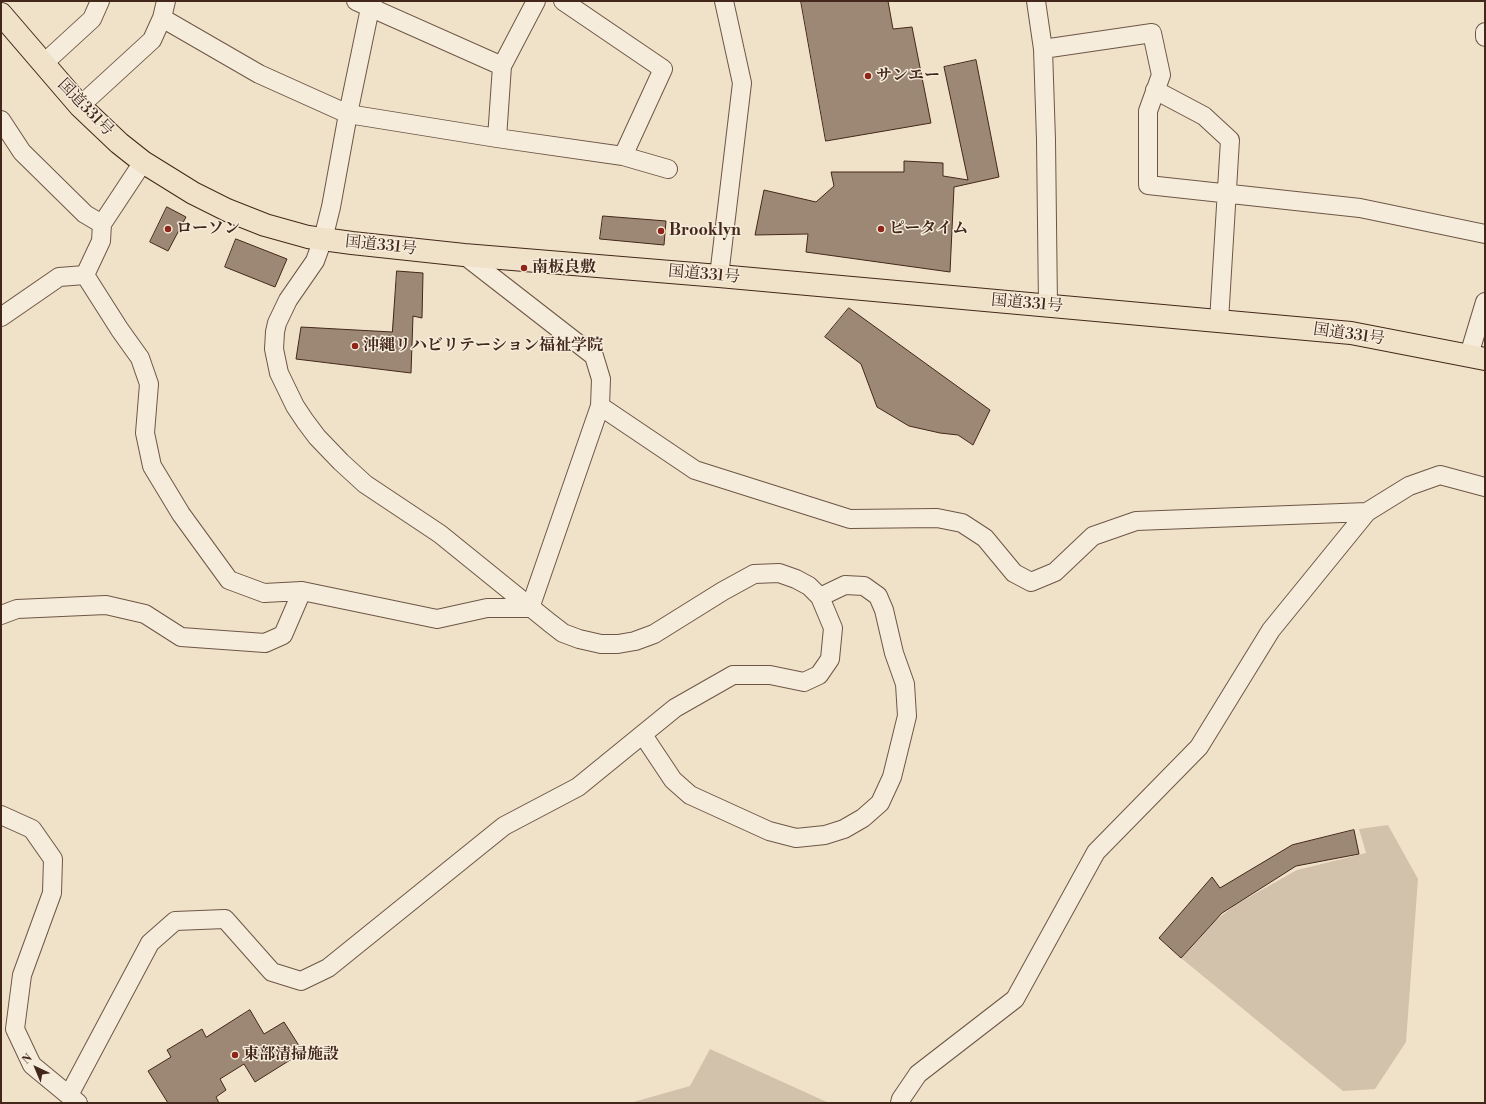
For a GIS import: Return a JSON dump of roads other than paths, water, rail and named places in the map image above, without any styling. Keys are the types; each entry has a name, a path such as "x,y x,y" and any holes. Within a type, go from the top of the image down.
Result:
{"highway":[{"name":"国道331号","path":"1,14 80,106 119,143 143,162 193,193 227,210 265,225 294,233 323,239 464,255 719,276 1351,333 1477,357"}],"street":[{"path":"43,64 92,19 100,1"},
{"path":"80,106 152,40 162,18 166,1"},
{"path":"496,138 502,66 536,1"},
{"path":"563,1 663,69 623,156"},
{"path":"719,276 742,83 724,1"},
{"path":"1036,1 1043,49 1046,140 1048,306"},
{"path":"1,815 32,829 53,859 52,893 22,975 15,1029 32,1065 74,1099 150,943 175,920 225,919 272,972 301,981 328,968 504,826 578,787 675,708 733,675 770,675 804,682 819,675 830,659 833,628 820,597 809,586 796,579 779,573 754,574 723,591 654,634 635,641 618,644 601,644 579,640 563,633 530,608 452,543 353,475 317,437 295,406 277,366 274,348 275,332 277,323 288,300 314,261 323,239 331,207 367,3 502,66"},
{"path":"162,18 259,74 348,114 496,138 623,156 668,169"},
{"path":"1485,32 1485,37"},
{"path":"1043,49 1152,33 1161,75 1148,111 1148,185 1360,208 1485,234"},
{"path":"1155,90 1204,116 1230,140 1219,320"},
{"path":"1,120 22,152 85,214 102,224"},
{"path":"85,275 101,241 102,224 143,162"},
{"path":"464,255 594,356 601,379 600,406 530,608"},
{"path":"85,275 120,330 140,358 149,384 145,433 152,466 181,514 229,580 264,593 302,591 437,619 487,608 530,608"},
{"path":"1,317 59,278 85,275"},
{"path":"1477,357 1485,302"},
{"path":"600,406 695,470 850,519 938,518 962,523 985,538 1014,573 1031,582 1055,572 1093,536 1136,521 1367,512"},
{"path":"900,1103 901,1099 918,1074 1015,999 1096,852 1199,747 1271,630 1367,512 1409,486 1440,475 1485,487"},
{"path":"643,735 673,780 690,795 770,831 796,838 825,835 844,829 863,818 880,802 892,777 906,716 905,684 894,653 884,610 878,596 864,586 845,585 820,597"},
{"path":"1,615 17,609 106,605 145,614 181,636 265,643 283,635 302,591"}],"place":[{"name":"サンエー","path":"868,76"},
{"name":"ローソン","path":"168,229"},
{"name":"ピータイム","path":"881,229"},
{"name":"Brooklyn","path":"661,231"},
{"name":"南板良敷","path":"524,268"},
{"name":"沖縄リハビリテーション福祉学院","path":"355,346"},
{"name":"東部清掃施設","path":"235,1055"}]}
